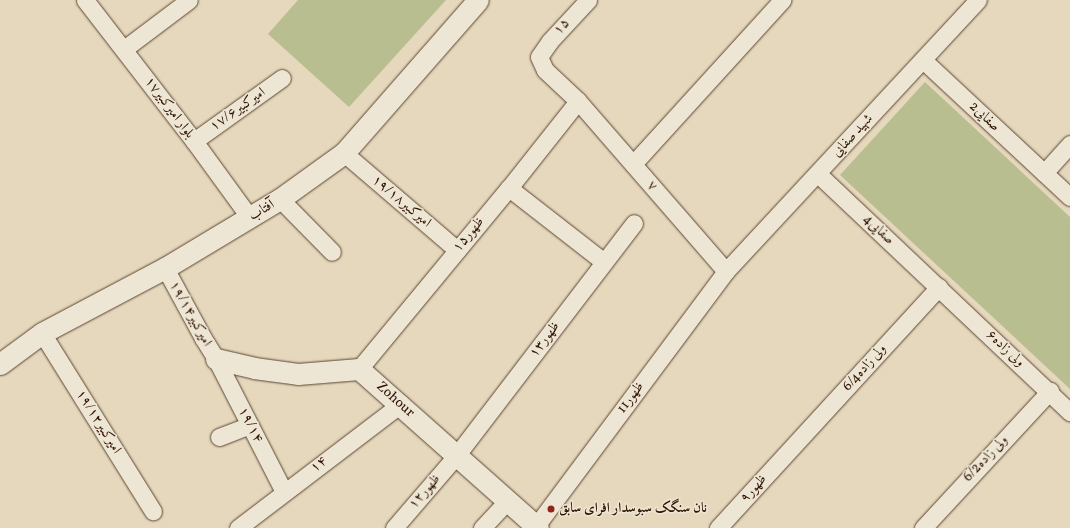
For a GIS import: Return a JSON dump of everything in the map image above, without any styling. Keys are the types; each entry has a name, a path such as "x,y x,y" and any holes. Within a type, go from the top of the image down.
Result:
{"street":[{"name":"بلوار امیرکبیر۱۷","path":"85,0 194,141 250,218"},
{"path":"124,49 189,0"},
{"name":"آفتاب","path":"0,364 42,333 165,268 250,218 280,199 344,153 478,0"},
{"name":"۱۵","path":"539,57 550,41 588,0"},
{"path":"633,164 782,0"},
{"name":"شهید صفایی","path":"726,270 818,174 978,0"},
{"name":"۷","path":"539,57 545,70 578,101 726,270"},
{"name":"2صفایی","path":"923,60 1070,197"},
{"name":"امیرکبیر۱۷/۶","path":"194,141 282,78"},
{"name":"ظهور۱۵","path":"360,369 509,188 578,101"},
{"path":"1044,173 1070,144"},
{"name":"امیرکبیر۱۹/۱۸","path":"344,153 457,250"},
{"name":"4صفایی","path":"818,174 939,287"},
{"path":"509,188 604,262"},
{"path":"280,199 332,252"},
{"name":"ظهور۱۳","path":"456,456 634,223"},
{"name":"امیرکبیر۱۹/۱۴","path":"165,268 216,359"},
{"name":"11ظهور","path":"537,527 726,270"},
{"name":"ولی زاده۶","path":"939,287 1050,391 1070,412"},
{"name":"6/4ولی زاده","path":"790,449 939,287"},
{"name":"امیرکبیر۱۹/۱۲","path":"42,333 153,511"},
{"path":"216,359 254,368 298,374 360,369"},
{"name":"۱۹/۱۴","path":"216,359 284,492"},
{"name":"Zohour","path":"360,369 537,527"},
{"name":"6/2ولی زاده","path":"923,528 1050,391"},
{"name":"۱۴","path":"238,528 401,404"},
{"path":"219,437 250,425"},
{"name":"ظهور۹","path":"718,528 790,449"},
{"name":"ظهور۱۲","path":"394,528 456,456"},
{"path":"482,528 507,501"}],"green space":[{"path":"298,0 446,0 349,107 268,34"},
{"path":"925,82 1070,217 1070,389 840,175"}],"place":[{"name":"نان سنگک سبوسدار افرای سابق","path":"551,509"}]}
